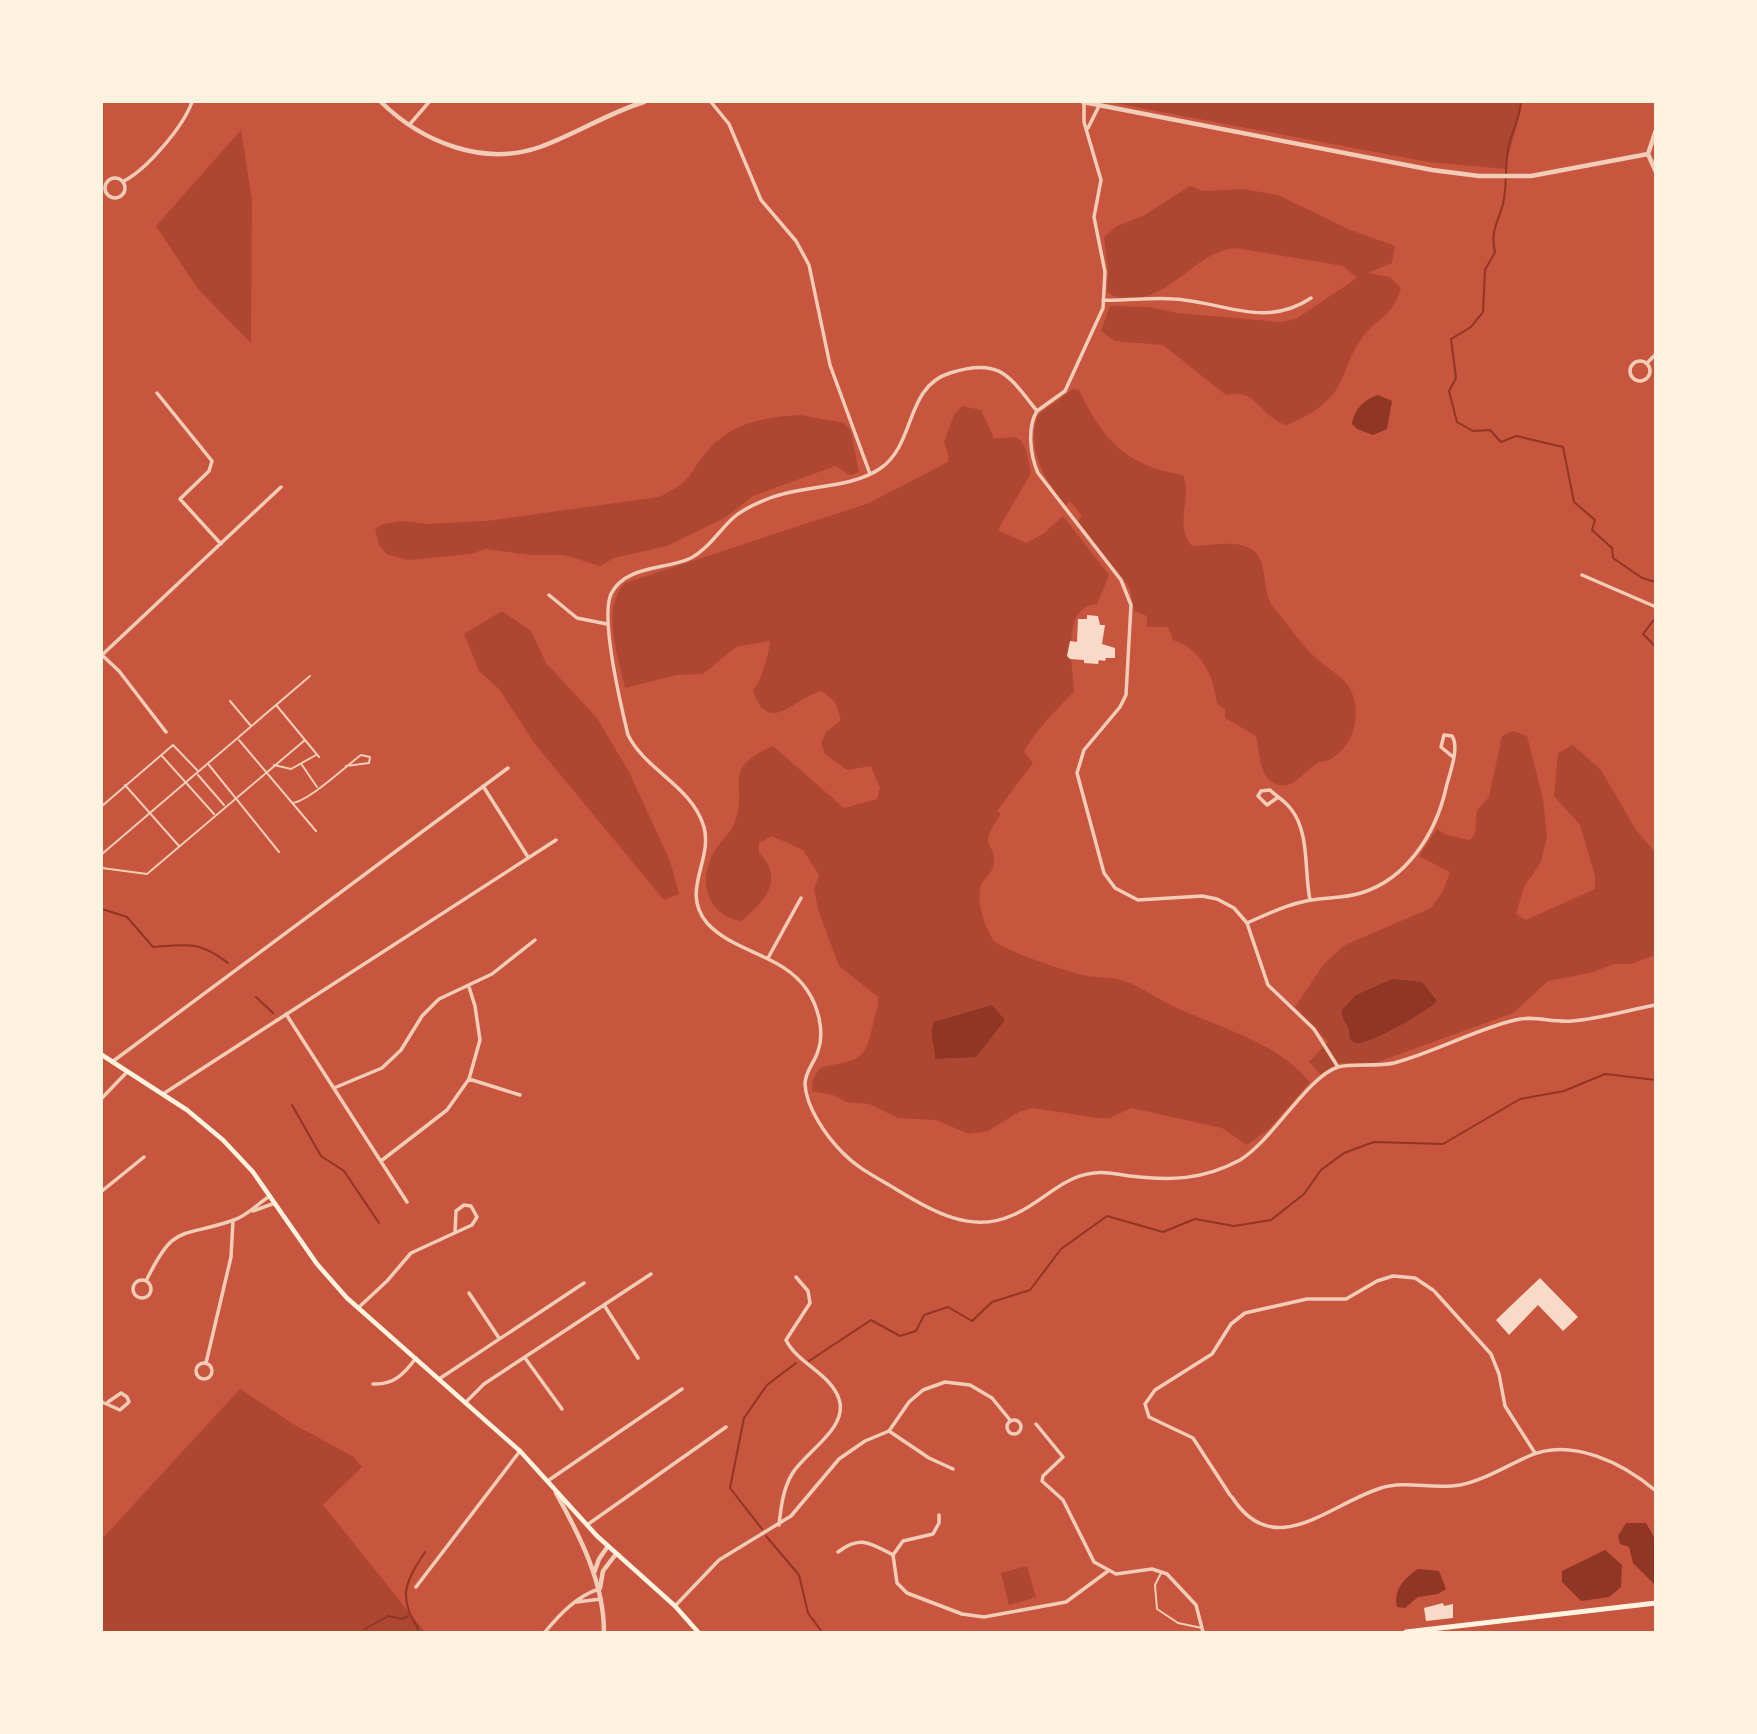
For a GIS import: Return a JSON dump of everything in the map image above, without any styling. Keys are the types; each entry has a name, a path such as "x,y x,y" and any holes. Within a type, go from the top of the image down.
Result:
{"main road":[{"path":"102,1055 163,1094 223,1139 270,1196 327,1277 358,1308 520,1451 587,1525 676,1606 698,1633"},
{"path":"1406,1633 1656,1603"}],"street":[{"path":"124,181 143,168 186,115 192,102"},
{"path":"381,102 408,126 428,137 457,148 513,153 543,146 606,116 644,102"},
{"path":"408,126 429,102"},
{"path":"711,102 729,124 761,200 796,241 809,265 830,365 870,474"},
{"path":"1339,1067 1314,1029 1268,985 1247,923 1229,905 1211,897 1145,901 1115,888 1104,873 1077,773 1084,750 1121,708 1126,695 1130,597 1116,573 1038,473 1033,460 1032,421 1037,411 1065,391 1100,318 1103,300 1105,272 1094,217 1101,180 1088,128 1084,122 1084,102 1432,170 1501,177 1556,173 1648,154"},
{"path":"1088,128 1099,106"},
{"path":"1656,130 1648,154 1656,172"},
{"path":"115,177 124,181 126,188 120,197 107,194 105,188 109,179 115,177"},
{"path":"1103,300 1172,298 1268,315 1291,310 1311,298"},
{"path":"1647,362 1649,373 1646,379 1633,379 1630,366 1636,361 1647,362 1656,354"},
{"path":"1037,411 1016,382 993,369 965,369 942,376 928,385 918,399 895,455 870,474 846,482 782,493 754,505 732,520 694,556 626,578 612,593 607,624 628,735 636,749 690,802 703,826 704,847 695,888 699,909 715,930 768,958 799,980 808,991 818,1015 820,1046 805,1085 812,1108 831,1139 844,1154 868,1173 921,1205 959,1220 988,1222 1015,1215 1066,1181 1082,1175 1110,1173 1177,1181 1226,1167 1260,1144 1303,1096 1339,1067 1396,1062 1524,1018 1578,1021 1656,1005"},
{"path":"157,393 212,461 209,471 180,499 221,544"},
{"path":"166,732 102,655 281,487"},
{"path":"1582,575 1656,607"},
{"path":"549,595 577,618 607,624"},
{"path":"1247,923 1310,900 1368,891 1388,879 1416,854 1439,815 1453,757 1455,740 1452,736 1444,735 1441,747 1453,757"},
{"path":"112,1062 508,768"},
{"path":"483,786 528,857"},
{"path":"1277,798 1266,805 1258,796 1265,789 1277,798 1292,811 1299,826 1310,900"},
{"path":"163,1094 556,840"},
{"path":"768,958 801,898"},
{"path":"334,1088 382,1068 401,1050 429,1007 439,999 492,974 535,940"},
{"path":"381,1161 447,1110 469,1079 480,1040 469,987"},
{"path":"286,1014 407,1202"},
{"path":"102,1098 128,1072"},
{"path":"469,1079 520,1095"},
{"path":"102,1191 144,1157"},
{"path":"251,1211 270,1196"},
{"path":"146,1282 161,1251 173,1238 190,1230 233,1220 275,1203"},
{"path":"358,1308 387,1282 411,1253 455,1232 476,1220 476,1213 471,1206 464,1205 456,1211 455,1232"},
{"path":"206,1363 231,1257 233,1220"},
{"path":"464,1403 477,1389 651,1274"},
{"path":"1535,1453 1505,1406 1499,1374 1491,1354 1434,1291 1415,1278 1393,1276 1377,1281 1346,1299 1307,1299 1245,1314 1231,1324 1212,1353 1151,1393 1145,1404 1149,1417 1193,1438 1239,1508 1259,1524 1289,1528 1378,1489 1463,1484 1489,1476 1535,1453 1566,1449 1588,1453 1656,1491"},
{"path":"779,1525 782,1499 789,1479 833,1428 840,1408 838,1396 831,1387 787,1343 788,1333 810,1303 808,1291 796,1277"},
{"path":"146,1282 151,1288 150,1294 138,1297 135,1284 146,1282"},
{"path":"439,1379 584,1283"},
{"path":"469,1293 499,1338"},
{"path":"604,1305 638,1358"},
{"path":"373,1384 386,1384 394,1380 415,1358"},
{"path":"525,1358 562,1409"},
{"path":"200,1363 206,1363 212,1370 211,1376 204,1379 197,1375 196,1370 200,1363"},
{"path":"676,1606 719,1560 791,1516 839,1459 865,1441 889,1431 918,1393 945,1382 962,1383 981,1391 996,1402 1010,1420 1020,1423 1017,1433 1007,1430 1010,1420"},
{"path":"604,1633 599,1588 575,1527 549,1480 682,1389"},
{"path":"102,1402 108,1402 120,1410 129,1402 127,1396 121,1393 108,1402"},
{"path":"1036,1424 1063,1457 1043,1476 1042,1481 1063,1500 1091,1559 1108,1571 1122,1574 1149,1569 1162,1572 1176,1581 1193,1600 1202,1616 1203,1630"},
{"path":"587,1525 726,1427"},
{"path":"889,1431 929,1458 953,1469"},
{"path":"416,1587 520,1451"},
{"path":"939,1515 939,1524 933,1534 903,1541 893,1555 897,1583 907,1593 977,1616 1031,1611 1066,1602 1108,1571"},
{"path":"838,1552 854,1541 864,1541 893,1555"},
{"path":"594,1575 599,1559 608,1546"},
{"path":"545,1633 558,1615 599,1588 603,1571 616,1554"},
{"path":"575,1602 601,1599"}],"lane":[{"path":"102,854 310,676"},
{"path":"230,701 252,727"},
{"path":"273,765 287,769 302,765 318,756 276,706"},
{"path":"238,739 316,831"},
{"path":"102,868 147,874 305,740"},
{"path":"102,806 173,744 225,806"},
{"path":"161,755 215,815"},
{"path":"292,803 300,801 317,787 361,755 370,757 369,763 363,766 346,766"},
{"path":"208,765 279,852"},
{"path":"302,765 317,787"},
{"path":"125,785 180,847"},
{"path":"1162,1572 1155,1585 1157,1609 1178,1623 1203,1630"}],"shaded area":[{"path":"1109,102 1521,102 1506,169 1428,162"},
{"path":"241,130 252,200 251,343 198,289 156,226"},
{"path":"1190,186 1203,191 1243,189 1278,195 1348,229 1395,246 1392,263 1368,273 1390,277 1401,288 1393,306 1358,344 1338,387 1328,399 1309,414 1287,425 1270,416 1246,395 1226,395 1163,345 1115,341 1101,331 1110,306 1150,307 1177,313 1280,322 1296,319 1357,278 1343,266 1235,248 1204,260 1163,289 1148,296 1131,298 1111,295 1107,291 1108,271 1104,237 1117,226 1143,216"},
{"path":"1073,389 1079,390 1097,423 1119,448 1146,465 1183,475 1186,493 1184,529 1192,546 1242,545 1258,555 1273,607 1306,648 1342,679 1352,693 1356,711 1353,729 1345,746 1331,759 1316,764 1290,784 1284,786 1271,781 1262,766 1256,736 1225,718 1225,709 1217,704 1213,684 1199,657 1183,644 1173,640 1168,627 1147,627 1147,616 1134,611 1130,588 1078,521 1082,516 1070,501 1065,505 1057,495 1039,463 1034,440 1038,415"},
{"path":"1378,395 1392,401 1387,429 1373,435 1357,429 1352,424 1361,405"},
{"path":"962,406 981,410 994,438 1018,438 1026,451 1031,473 998,530 1026,543 1043,534 1063,516 1109,575 1097,604 1085,607 1073,626 1071,653 1074,692 1029,743 1024,752 1033,763 997,811 1001,814 988,840 993,853 993,867 982,883 980,892 984,921 993,940 1008,949 1079,974 1131,984 1177,1008 1265,1047 1296,1068 1310,1082 1270,1128 1247,1145 1222,1128 1131,1108 1110,1118 1098,1118 1033,1108 1019,1112 988,1131 969,1134 936,1120 898,1118 869,1104 847,1102 833,1095 812,1091 813,1079 820,1068 857,1058 862,1053 870,1037 878,997 839,966 818,909 814,889 819,875 803,850 772,836 759,843 759,853 771,872 769,890 741,921 728,917 711,902 707,892 707,869 711,857 734,824 738,810 741,771 756,755 773,746 844,808 877,799 880,788 871,766 847,770 825,754 821,743 826,732 841,720 835,702 822,691 775,713 767,711 759,704 753,690 764,667 770,641 736,647 703,674 676,675 625,688 612,619 618,594 625,583 869,503 948,462 944,442 954,415"},
{"path":"800,415 844,423 851,431 859,472 850,475 835,466 753,496 726,517 667,546 614,558 600,566 564,555 530,555 485,549 471,554 408,560 387,554 379,545 375,529 383,524 402,521 428,524 486,521 659,497 685,481 710,448 729,432 763,419"},
{"path":"502,611 531,631 546,663 597,718 629,772 670,861 679,894 664,900 535,744 499,689 479,671 464,634"},
{"path":"1513,731 1527,736 1543,799 1547,836 1541,862 1524,887 1516,914 1526,920 1595,889 1595,876 1580,825 1554,796 1558,753 1573,745 1601,770 1636,830 1655,852 1655,955 1631,964 1613,964 1594,972 1548,981 1513,1013 1375,1063 1340,1063 1322,1076 1309,1062 1328,1042 1295,1007 1324,964 1345,945 1431,908 1443,891 1450,872 1419,856 1437,829 1447,835 1469,840 1475,835 1477,810 1489,797 1502,736"},
{"path":"1392,979 1422,982 1437,1001 1384,1034 1362,1043 1353,1042 1342,1010 1356,995"},
{"path":"992,1005 1005,1020 976,1057 935,1059 932,1032 934,1022"},
{"path":"240,1389 295,1425 354,1457 362,1467 323,1505 425,1632 102,1632 102,1539"},
{"path":"1626,1523 1646,1523 1655,1539 1655,1585 1633,1563 1629,1547 1620,1544 1618,1536"},
{"path":"1605,1550 1622,1565 1621,1587 1609,1597 1581,1601 1562,1582 1562,1571"},
{"path":"1027,1566 1036,1597 1009,1605 1001,1573"},
{"path":"1418,1569 1439,1571 1446,1589 1438,1594 1418,1597 1405,1608 1397,1607 1398,1590 1408,1576"}],"building":[{"path":"1087,615 1098,616 1100,625 1105,625 1102,644 1115,648 1115,658 1099,660 1098,664 1084,663 1084,660 1070,659 1067,656 1070,641 1077,642 1078,619 1087,619"},
{"path":"1540,1278 1578,1317 1563,1331 1538,1305 1509,1335 1496,1320"},
{"path":"1443,1603 1444,1606 1453,1604 1453,1618 1426,1621 1424,1608"}],"waterway":[{"path":"1521,102 1508,149 1503,204 1494,233 1495,252 1485,270 1483,312 1471,327 1451,339 1456,378 1449,391 1457,422 1473,431 1490,430 1501,442 1516,436 1563,447 1574,502 1595,520 1592,530 1612,548 1613,558 1642,578 1656,582"},
{"path":"1656,617 1643,634 1656,647"},
{"path":"102,909 127,917 153,947 201,947 228,963"},
{"path":"256,997 273,1013"},
{"path":"809,1361 871,1320 900,1336 916,1331 924,1315 948,1307 972,1321 992,1302 1030,1290 1061,1249 1107,1216 1163,1232 1195,1219 1234,1226 1271,1220 1304,1194 1321,1170 1344,1153 1374,1142 1443,1144 1520,1099 1564,1091 1605,1074 1656,1080"},
{"path":"292,1105 321,1156 344,1171 379,1223"},
{"path":"762,1529 730,1488 744,1418 767,1385 796,1363"},
{"path":"766,1536 799,1575 808,1613 822,1632"},
{"path":"417,1632 418,1628 411,1617 406,1598 409,1581 425,1552"},
{"path":"365,1629 388,1616 402,1619 408,1616"}]}
